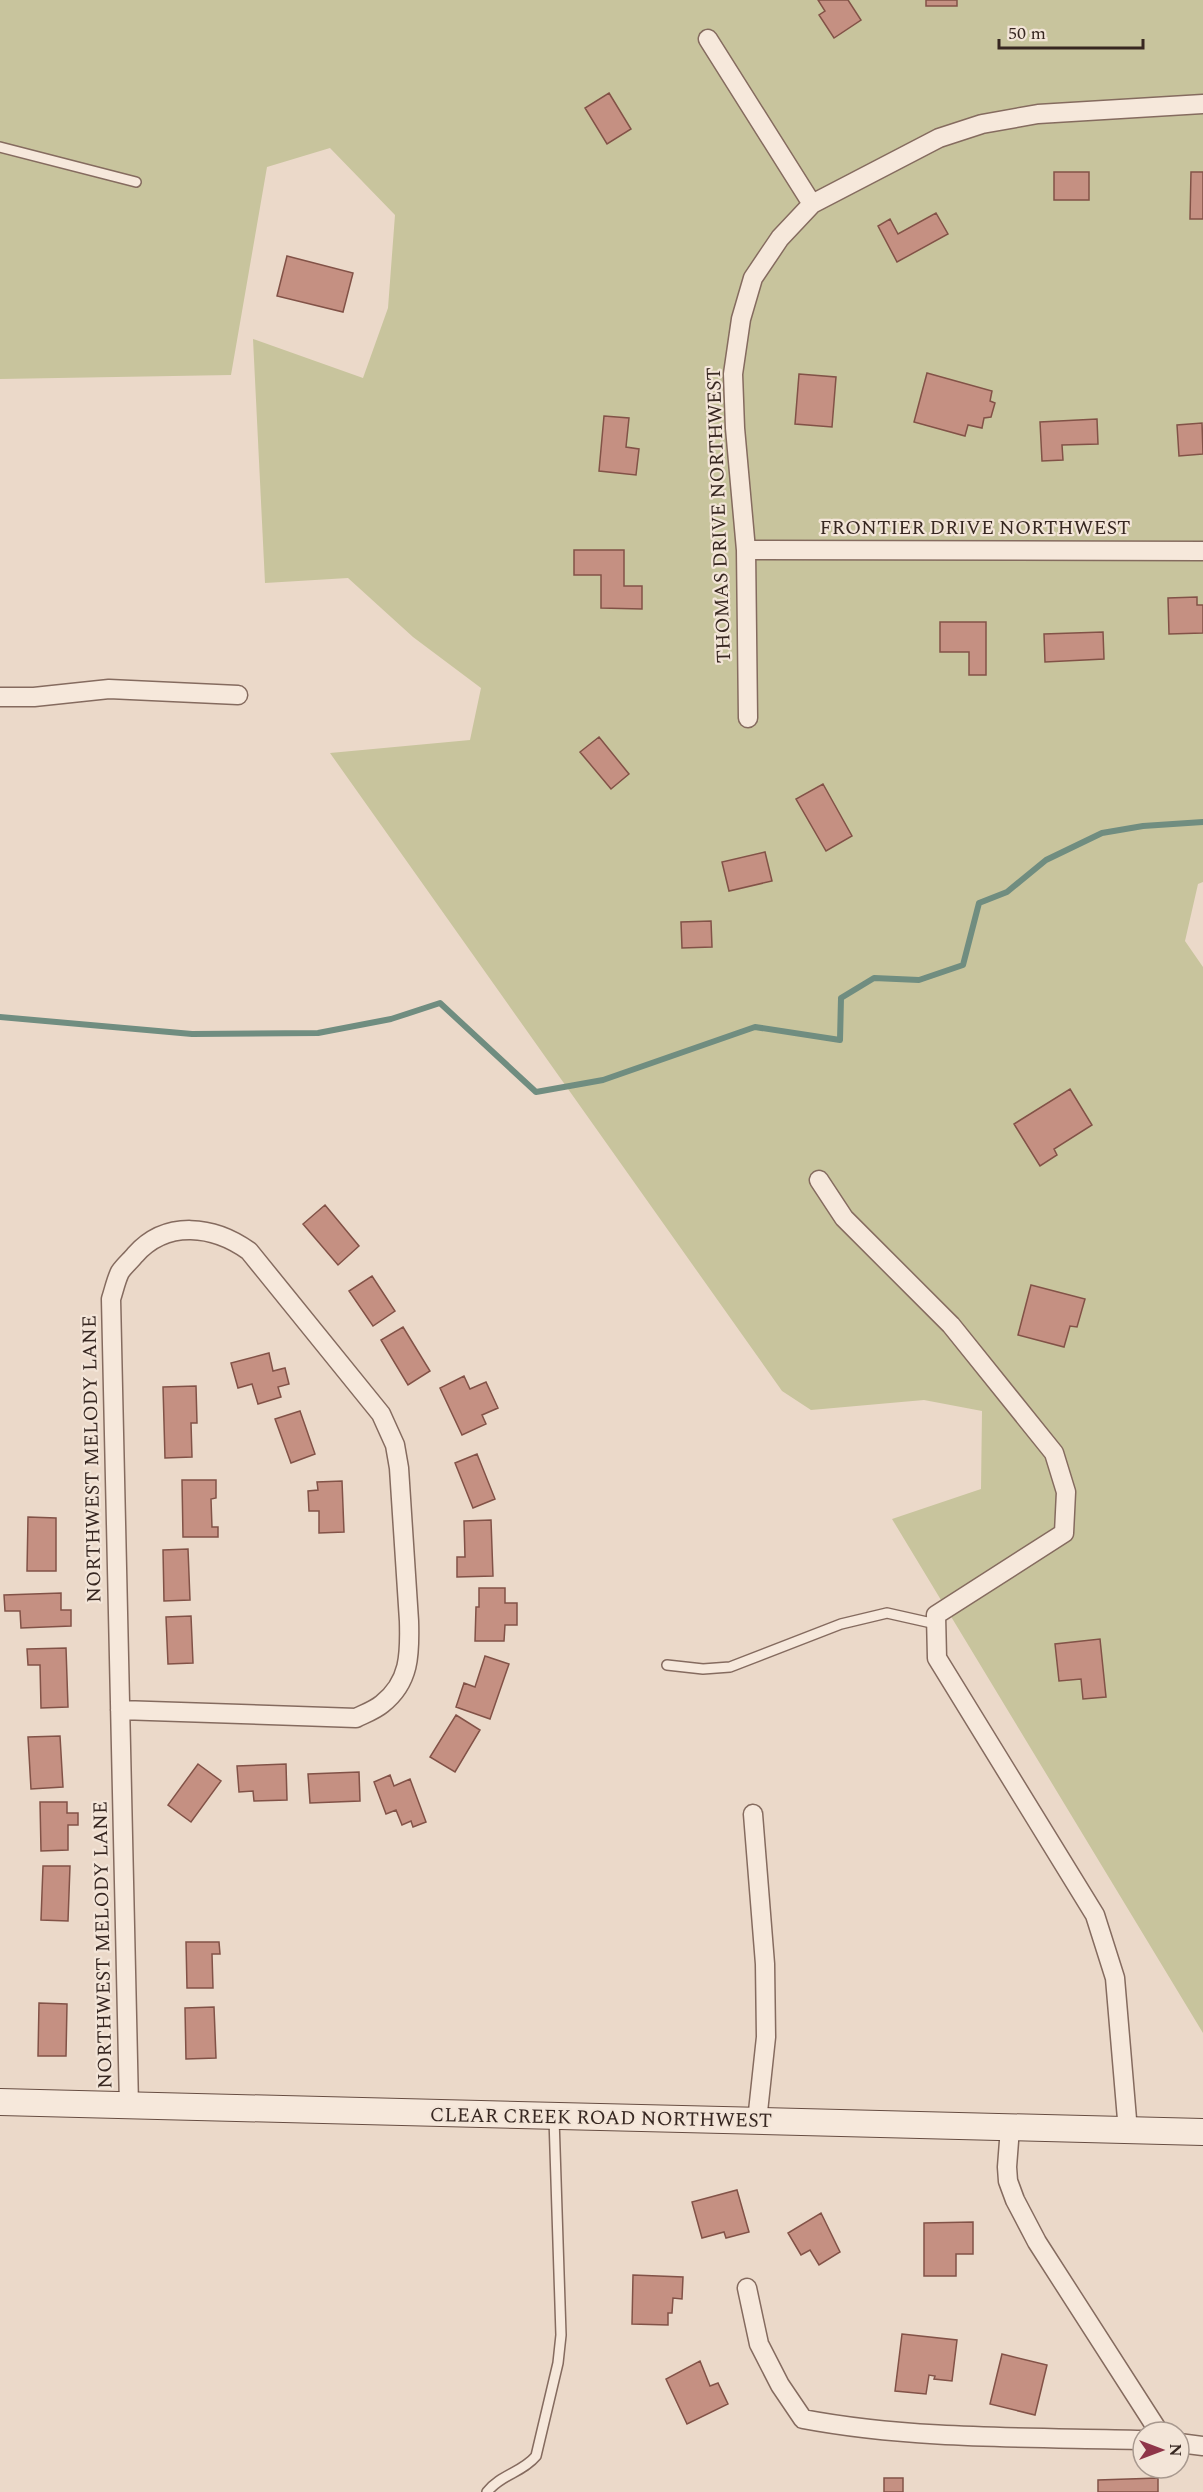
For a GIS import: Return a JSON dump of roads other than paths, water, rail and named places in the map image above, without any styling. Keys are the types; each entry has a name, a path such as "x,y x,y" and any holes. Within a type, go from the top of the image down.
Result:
{"main road":[{"name":"CLEAR CREEK ROAD NORTHWEST","path":"0,2102 1203,2132"}],"street":[{"path":"708,39 812,204"},
{"name":"THOMAS DRIVE NORTHWEST","path":"748,718 746,550 735,429 733,374 741,320 753,278 780,238 812,204 939,138 982,124 1038,114 1203,104"},
{"name":"FRONTIER DRIVE NORTHWEST","path":"746,550 1203,551"},
{"path":"0,697 34,697 108,689 238,695"},
{"path":"819,1180 844,1218 951,1325 1054,1453 1065,1492 1064,1533 936,1615 937,1658 1095,1916 1115,1978 1128,2131"},
{"name":"NORTHWEST MELODY LANE","path":"120,1710 356,1718 382,1704 406,1676 410,1647 409,1621 395,1445 381,1414 249,1251 233,1239 211,1231 185,1230 163,1234 143,1246 121,1271 111,1299 120,1710 129,2106"},
{"path":"753,1814 765,1964 766,2037 757,2121"},
{"path":"1010,2127 1007,2167 1008,2181 1015,2200 1037,2242 1151,2420"},
{"path":"747,2288 759,2344 780,2385 803,2420 844,2427 903,2432 1131,2440"}],"lane":[{"path":"0,147 136,182"},
{"path":"667,1665 703,1669 729,1667 841,1624 887,1612 936,1623"},
{"path":"487,2492 493,2483 530,2464 536,2456 558,2363 561,2335 554,2116"}],"waterway":[{"path":"0,1017 192,1034 318,1033 391,1019 440,1003 536,1092 603,1080 755,1027 840,1040 841,998 874,978 919,980 963,965 979,903 1007,892 1046,860 1102,833 1143,826 1203,822"}]}
